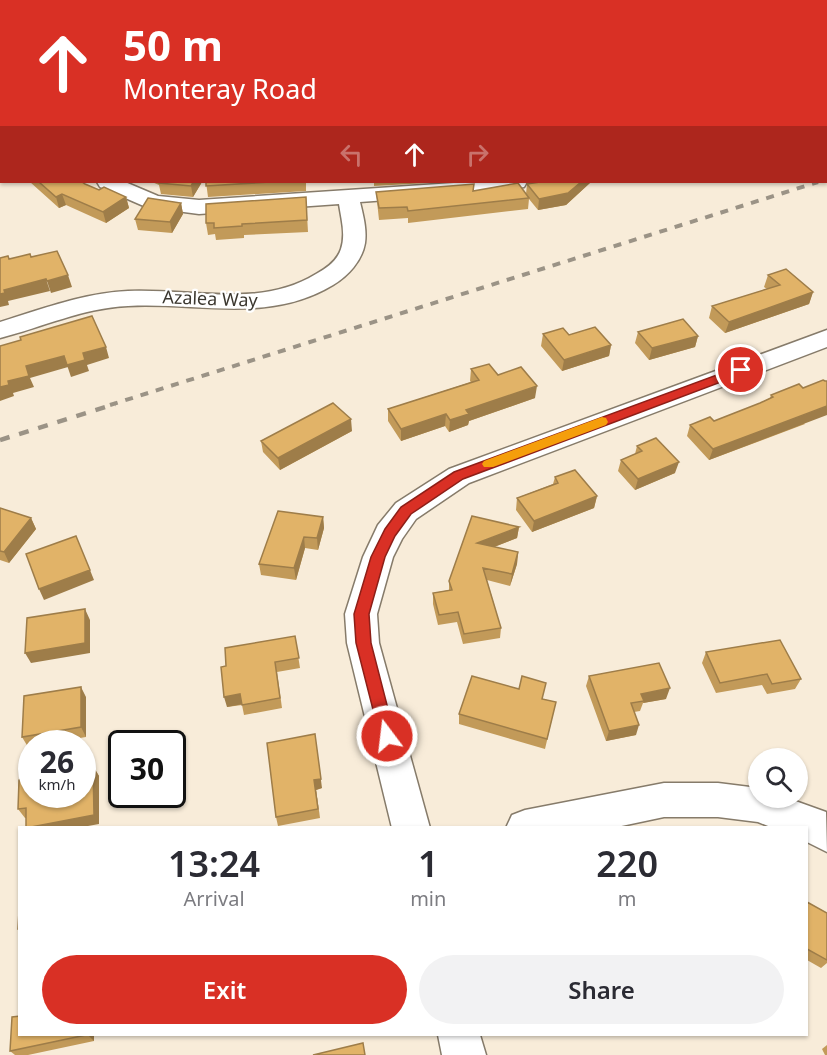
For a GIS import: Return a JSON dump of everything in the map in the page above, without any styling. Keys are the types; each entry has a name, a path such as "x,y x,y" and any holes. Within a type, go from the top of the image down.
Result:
{"street":[{"path":"110,183 154,202 177,206 224,206 511,183"},
{"name":"Azalea Way","path":"0,330 116,299 162,297 249,302 279,300 299,295 321,284 340,268 349,256 354,244 349,196"},
{"path":"410,826 363,643 361,614 369,584 389,533 406,511 459,476 827,338"},
{"path":"535,826 664,800 717,800 758,805 820,830"},
{"path":"459,1036 464,1055"}],"building":[{"path":"40,183 84,183 99,190 104,187 126,197 103,212 62,194 56,197"},
{"path":"159,183 192,183 191,186"},
{"path":"206,183 254,183 206,186"},
{"path":"518,183 529,198 408,211 407,207 379,208 376,192 474,184 473,191"},
{"path":"580,183 568,193 539,199 527,184"},
{"path":"306,197 307,220 214,228 214,223 206,223 206,204"},
{"path":"148,198 181,203 170,222 135,219"},
{"path":"57,251 68,275 4,290 5,293 0,294 0,258 8,256 9,259 30,254 31,257"},
{"path":"786,269 813,292 729,322 712,306 780,285 768,275"},
{"path":"92,316 106,347 83,353 85,360 67,365 64,356 26,366 29,376 8,381 9,385 0,387 0,346 21,340 20,337"},
{"path":"683,319 698,336 652,348 638,332"},
{"path":"595,327 611,345 564,360 543,334 563,328 569,335"},
{"path":"489,364 498,375 521,367 537,386 466,410 469,414 450,420 446,414 401,429 388,409 479,380 471,369"},
{"path":"823,380 827,381 827,406 713,449 690,425 710,417 714,421 760,403 773,397 771,395 799,384 803,388"},
{"path":"333,403 351,419 278,458 261,441"},
{"path":"656,438 679,462 638,479 621,460 642,451 637,446"},
{"path":"575,470 597,496 534,521 517,498 558,483 555,477"},
{"path":"0,508 31,518 4,552 0,551"},
{"path":"278,511 323,517 317,538 304,537 294,568 259,564"},
{"path":"472,516 519,527 477,543 518,552 512,574 483,568 501,628 464,634 458,612 439,615 433,593 452,590 449,581"},
{"path":"76,536 90,570 39,589 26,554"},
{"path":"85,609 85,643 25,653 27,618"},
{"path":"295,636 299,658 275,662 280,698 242,705 240,694 224,697 221,667 226,666 225,648"},
{"path":"780,640 801,679 772,684 767,674 720,683 706,652"},
{"path":"659,663 670,688 641,694 644,701 631,703 639,725 609,731 589,676"},
{"path":"472,676 519,689 522,676 546,683 542,699 556,702 547,739 459,714"},
{"path":"81,687 81,727 63,730 22,730 24,696"},
{"path":"315,734 321,779 314,780 318,809 276,817 267,743"},
{"path":"26,808 94,808 94,815 26,826"},
{"path":"808,903 827,913 827,960 808,950"},
{"path":"18,1016 18,1036 81,1036 10,1051 12,1017"},
{"path":"363,1043 365,1055 313,1055"}],"railway":[{"path":"110,405 815,183"},
{"path":"0,440 115,404"}],"slow traffic":[{"path":"489,464 602,422"}],"route":[{"path":"387,736 363,643 361,614 378,557 389,533 406,511 459,476 741,370"}]}
